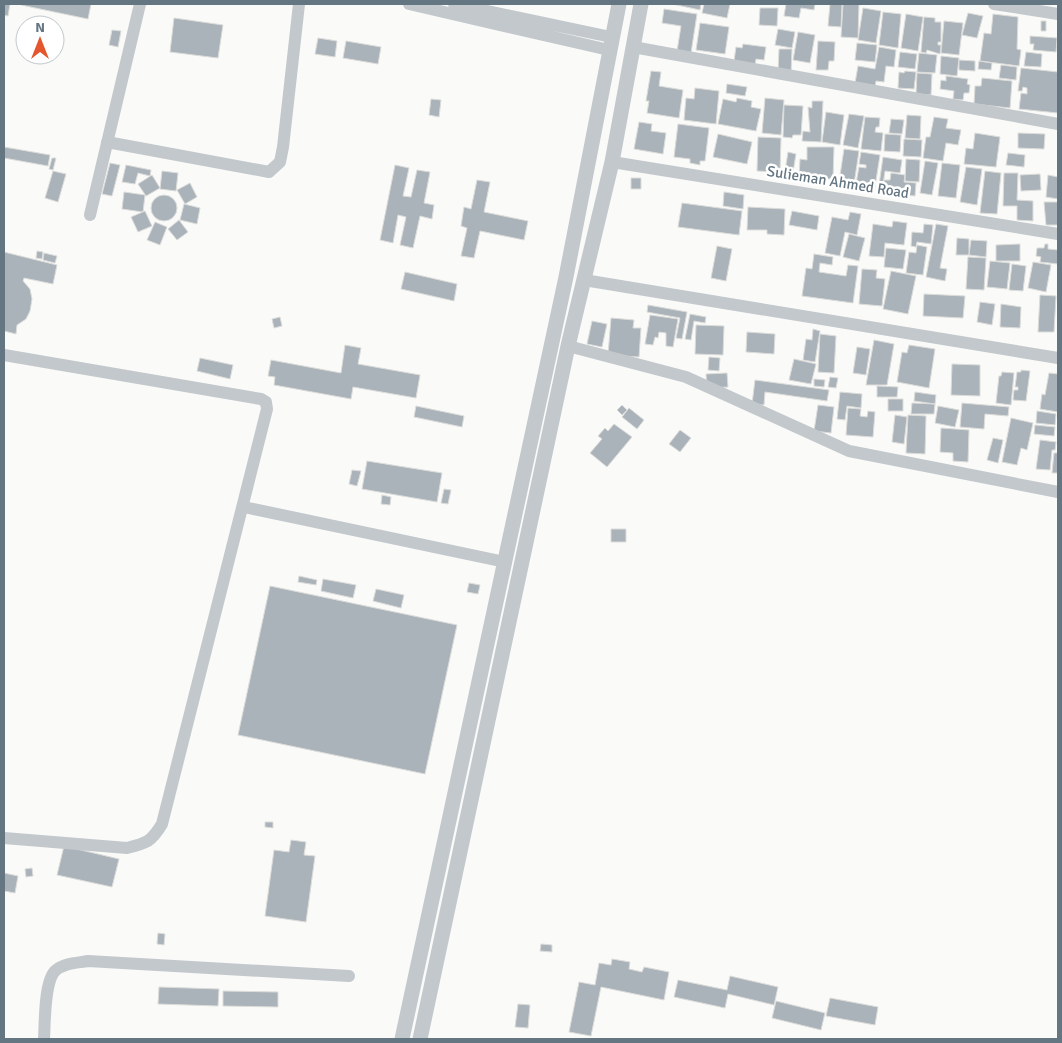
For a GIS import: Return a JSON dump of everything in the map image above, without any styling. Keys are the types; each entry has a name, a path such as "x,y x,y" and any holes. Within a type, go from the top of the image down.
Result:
{"street":[{"path":"90,215 140,4"},
{"path":"108,142 270,172 280,162 283,147 298,4"},
{"path":"409,4 610,43"},
{"path":"454,4 610,43"},
{"path":"402,1039 505,562 619,4"},
{"path":"420,1039 568,346 612,162 641,4"},
{"path":"994,4 1058,14"},
{"path":"633,47 1058,124"},
{"name":"Sulieman Ahmed Road","path":"612,162 1058,234"},
{"path":"576,221 597,224"},
{"path":"584,280 1058,358"},
{"path":"568,346 686,378 849,451 1058,492"},
{"path":"4,355 261,399 266,402 267,410 244,507 162,824 154,838 146,843 127,848 4,838"},
{"path":"244,507 505,562"},
{"path":"44,1039 49,981 55,971 65,965 88,962 349,976"}],"building":[{"path":"4,4 10,4 8,16 4,15"},
{"path":"21,4 91,4 88,19 21,5"},
{"path":"672,4 701,4 700,10"},
{"path":"704,4 730,4 727,18 702,13"},
{"path":"786,4 815,4 814,10 801,8 799,18 784,16"},
{"path":"830,4 842,4 841,27 828,26"},
{"path":"843,4 859,4 858,38 841,37"},
{"path":"760,8 778,8 777,26 759,25"},
{"path":"863,8 881,11 876,43 858,40"},
{"path":"664,9 697,14 691,53 677,51 681,26 662,23"},
{"path":"883,12 901,14 898,48 879,45"},
{"path":"968,13 983,16 977,38 962,35"},
{"path":"906,14 923,17 918,51 901,48"},
{"path":"993,14 1018,17 1017,49 1021,50 1019,66 980,61 984,33 991,34"},
{"path":"924,17 935,18 935,22 941,22 941,42 938,42 938,45 941,45 940,54 927,50 926,53 921,52"},
{"path":"174,18 223,25 218,58 170,52"},
{"path":"944,21 963,23 959,55 941,53"},
{"path":"1041,21 1046,21 1046,31 1041,31"},
{"path":"700,23 729,27 725,54 696,50"},
{"path":"778,29 795,32 792,48 775,45"},
{"path":"112,30 121,31 118,47 109,45"},
{"path":"798,32 815,35 810,63 793,60"},
{"path":"1030,36 1057,38 1056,52 1033,50 1034,44 1030,44"},
{"path":"318,38 337,41 335,57 315,54"},
{"path":"346,41 381,47 378,64 343,58"},
{"path":"818,41 835,42 834,61 829,61 828,70 816,70"},
{"path":"857,43 877,45 875,62 855,60"},
{"path":"743,44 766,47 764,60 756,59 754,71 733,68 736,47 742,48"},
{"path":"879,47 896,50 894,67 886,66 884,82 876,81 875,87 855,83 858,66 875,69"},
{"path":"779,49 792,49 791,73 778,73"},
{"path":"900,52 917,54 915,69 898,67"},
{"path":"1026,52 1042,54 1041,67 1024,66"},
{"path":"919,53 937,55 935,73 917,72"},
{"path":"941,56 959,58 957,76 940,74"},
{"path":"959,60 975,61 975,71 959,70"},
{"path":"979,61 992,63 991,70 978,69"},
{"path":"1001,65 1017,67 1016,80 999,78"},
{"path":"1021,68 1058,72 1058,113 1019,109 1021,93 1027,94 1027,88 1023,87 1022,91 1018,91"},
{"path":"651,71 661,72 659,86 683,90 679,118 647,113 649,101 646,101"},
{"path":"905,71 916,72 914,89 898,88 899,72 904,73"},
{"path":"917,73 932,74 931,95 916,94"},
{"path":"946,76 968,79 967,84 970,85 969,93 964,93 963,100 953,99 954,91 940,89 941,80 946,81"},
{"path":"982,78 1012,81 1010,108 974,104 975,86 981,86"},
{"path":"727,84 747,87 745,96 726,93"},
{"path":"695,88 719,91 716,124 684,120 686,98 694,99"},
{"path":"737,98 752,101 751,107 761,109 756,131 718,124 723,99 736,102"},
{"path":"765,98 784,100 781,135 762,133"},
{"path":"431,99 441,100 439,117 429,115"},
{"path":"812,101 823,101 821,142 802,141 803,131 810,132 808,107 812,108"},
{"path":"784,105 803,106 801,135 793,135 792,138 783,137"},
{"path":"826,112 844,115 840,145 822,142"},
{"path":"849,114 864,116 858,148 843,145"},
{"path":"907,115 921,116 920,139 905,138"},
{"path":"865,117 880,118 879,127 876,127 875,132 883,133 881,151 861,149"},
{"path":"934,117 948,119 946,128 961,130 958,145 946,143 943,161 923,158 926,137 930,137"},
{"path":"891,119 904,120 902,134 889,133"},
{"path":"639,122 652,124 651,131 666,133 663,154 634,149"},
{"path":"678,124 709,128 705,161 700,161 700,165 690,163 690,159 674,157"},
{"path":"975,133 1000,137 996,167 964,164 966,148 973,149"},
{"path":"1018,133 1045,134 1044,149 1018,148"},
{"path":"718,134 752,142 747,164 713,157"},
{"path":"885,134 901,135 900,152 884,151"},
{"path":"758,137 781,138 780,172 757,171"},
{"path":"904,139 922,140 921,157 903,156"},
{"path":"4,147 50,155 48,166 4,158"},
{"path":"807,147 834,147 833,179 799,178 800,159 807,160"},
{"path":"844,149 859,151 854,184 839,182"},
{"path":"788,152 796,154 793,172 785,171"},
{"path":"861,152 880,155 874,193 855,189 859,167 866,168 866,165 859,164"},
{"path":"1008,153 1025,155 1024,167 1006,165"},
{"path":"883,157 902,160 900,173 885,171 883,185 879,185"},
{"path":"52,158 56,158 53,170 49,169"},
{"path":"906,159 920,160 919,182 905,181"},
{"path":"925,161 938,163 932,195 920,193"},
{"path":"110,163 120,165 112,196 102,194"},
{"path":"942,163 960,165 956,198 938,196"},
{"path":"126,165 151,170 150,176 138,173 135,184 122,182"},
{"path":"395,165 409,168 403,196 411,197 417,170 430,172 424,203 434,205 432,219 420,216 413,248 400,245 406,217 398,215 393,243 380,240"},
{"path":"966,167 982,169 977,205 960,202"},
{"path":"53,171 66,174 58,202 45,198"},
{"path":"162,171 178,173 176,191 160,189"},
{"path":"985,171 1001,173 997,214 980,213"},
{"path":"891,173 905,175 904,182 916,183 915,196 897,194 898,190 887,192 888,188 883,188 884,180 890,180"},
{"path":"1004,173 1018,173 1017,200 1033,201 1033,221 1017,220 1017,206 1003,206"},
{"path":"1040,174 1041,190 1021,191 1020,175"},
{"path":"152,175 160,188 146,196 138,184"},
{"path":"1048,175 1058,177 1058,199 1046,197"},
{"path":"631,178 641,178 641,189 631,189"},
{"path":"477,180 490,182 484,212 528,221 524,240 480,231 474,258 461,256 467,228 461,226 464,207 471,209"},
{"path":"190,183 197,197 185,204 177,190"},
{"path":"124,192 145,195 143,212 122,209"},
{"path":"724,192 744,195 743,209 723,206"},
{"path":"164,195 173,199 177,208 173,217 164,221 155,217 151,208 155,199"},
{"path":"1044,202 1058,202 1058,225 1046,225"},
{"path":"682,203 742,211 739,235 678,227"},
{"path":"184,204 200,208 197,224 180,220"},
{"path":"748,207 785,209 784,235 767,234 767,230 747,230"},
{"path":"145,211 152,226 138,232 131,217"},
{"path":"792,211 819,216 817,230 789,225"},
{"path":"850,212 861,214 857,235 845,232 840,256 825,253 832,217 848,220"},
{"path":"179,220 188,232 177,240 168,229"},
{"path":"893,221 907,223 904,245 885,243 884,257 869,256 873,224 892,227"},
{"path":"155,222 167,227 160,245 147,240"},
{"path":"924,224 933,225 931,244 917,242 916,247 911,246 912,232 923,233"},
{"path":"936,224 948,226 940,268 947,269 945,281 926,277"},
{"path":"849,234 865,238 859,261 843,257"},
{"path":"957,238 969,239 969,255 956,255"},
{"path":"971,240 987,241 986,257 969,255"},
{"path":"1020,244 1020,261 996,261 996,245"},
{"path":"1045,244 1048,244 1048,249 1058,250 1058,264 1040,262 1041,257 1036,256 1037,248 1044,248"},
{"path":"917,245 927,247 923,275 906,273 909,252 916,253"},
{"path":"717,246 732,249 726,281 711,278"},
{"path":"886,248 906,250 903,269 884,267"},
{"path":"37,251 43,252 42,259 36,258"},
{"path":"4,252 57,265 53,284 24,278 23,281 30,289 32,299 30,311 26,319 17,325 16,334 4,331"},
{"path":"44,253 57,256 55,263 43,260"},
{"path":"814,254 833,257 832,265 820,263 819,272 846,276 848,265 858,266 853,303 802,296 806,268 812,269"},
{"path":"968,257 986,258 984,290 966,289"},
{"path":"990,261 1010,263 1007,289 987,287"},
{"path":"1033,262 1051,265 1046,292 1028,288"},
{"path":"1012,264 1026,266 1023,291 1009,290"},
{"path":"862,269 877,270 876,278 885,279 882,306 859,304"},
{"path":"891,271 916,276 908,314 883,309"},
{"path":"405,272 457,284 454,301 401,289"},
{"path":"924,294 965,296 963,318 923,316"},
{"path":"1040,295 1056,296 1054,332 1038,332"},
{"path":"980,302 995,304 992,325 977,322"},
{"path":"1001,304 1021,307 1020,328 1000,327"},
{"path":"648,305 687,312 682,339 676,338 680,318 647,312"},
{"path":"690,314 706,317 705,323 694,321 691,340 685,339"},
{"path":"650,315 678,319 673,347 666,346 666,333 659,332 658,338 655,337 653,345 645,344"},
{"path":"280,317 282,326 274,328 272,319"},
{"path":"611,318 634,320 633,328 641,328 639,357 608,355"},
{"path":"592,321 607,324 602,347 587,344"},
{"path":"696,325 724,326 723,355 695,354"},
{"path":"813,329 820,331 815,362 803,360 806,339 812,340"},
{"path":"747,332 775,334 774,354 746,352"},
{"path":"820,334 836,336 834,373 818,372"},
{"path":"874,340 894,344 887,385 866,385"},
{"path":"345,345 361,348 358,364 420,375 416,398 353,387 351,399 274,385 275,377 268,376 271,360 341,373"},
{"path":"909,345 935,349 929,388 897,382 902,352 907,353"},
{"path":"857,347 870,349 866,375 853,373"},
{"path":"709,357 720,358 719,371 708,370"},
{"path":"200,358 233,365 230,379 197,371"},
{"path":"794,359 816,364 811,384 789,380"},
{"path":"952,364 980,365 980,396 951,395"},
{"path":"1021,370 1030,371 1026,401 1013,400 1014,390 1018,390 1018,387 1015,387 1017,372 1021,372"},
{"path":"1002,372 1014,373 1011,405 996,403 999,376 1001,376"},
{"path":"727,373 728,387 707,388 706,374"},
{"path":"1049,373 1058,374 1058,412 1040,409 1042,394 1045,395"},
{"path":"830,377 838,378 836,388 828,387"},
{"path":"814,379 825,380 824,387 814,386"},
{"path":"755,380 829,390 827,401 765,392 764,405 752,404"},
{"path":"877,386 898,387 897,397 877,397"},
{"path":"840,392 862,394 861,408 847,406 845,420 837,419"},
{"path":"915,392 936,395 935,404 914,401"},
{"path":"888,399 903,399 903,411 888,411"},
{"path":"912,403 935,404 934,414 911,414"},
{"path":"962,403 1009,407 1008,416 985,414 984,429 960,427"},
{"path":"622,405 627,410 622,415 617,410"},
{"path":"818,405 834,407 831,433 814,431"},
{"path":"416,406 464,416 462,427 414,417"},
{"path":"938,406 959,410 955,427 935,423"},
{"path":"629,408 644,420 637,429 622,417"},
{"path":"848,408 861,409 860,416 867,417 868,411 875,412 873,437 846,435"},
{"path":"1037,411 1056,414 1055,425 1036,423"},
{"path":"895,415 907,417 904,444 892,442"},
{"path":"908,415 926,416 925,454 906,453"},
{"path":"1011,418 1033,423 1027,450 1021,448 1017,465 1002,462"},
{"path":"614,424 632,437 607,467 590,453 602,439 598,436 605,428 608,431"},
{"path":"1035,425 1055,427 1054,436 1034,434"},
{"path":"941,428 969,430 968,462 953,461 953,453 940,452"},
{"path":"680,430 691,438 680,452 669,444"},
{"path":"993,438 1003,440 998,463 987,460"},
{"path":"1040,440 1056,442 1055,450 1052,450 1050,470 1036,469"},
{"path":"1054,453 1058,453 1058,473 1052,473"},
{"path":"367,461 442,473 437,502 362,489"},
{"path":"352,470 361,471 357,486 349,484"},
{"path":"444,489 451,490 448,504 441,503"},
{"path":"382,495 391,497 390,505 381,504"},
{"path":"611,529 626,529 626,542 611,542"},
{"path":"299,576 317,580 316,585 298,582"},
{"path":"323,579 356,585 353,598 321,591"},
{"path":"469,583 480,585 478,594 467,592"},
{"path":"270,586 457,625 425,774 238,735"},
{"path":"376,589 404,595 401,608 373,601"},
{"path":"265,822 273,822 273,828 265,827"},
{"path":"291,840 306,842 304,855 315,856 306,922 265,916 274,850 289,852"},
{"path":"64,846 119,859 112,887 57,875"},
{"path":"32,868 33,876 26,877 25,869"},
{"path":"4,873 18,876 15,893 4,891"},
{"path":"158,933 165,934 164,945 157,944"},
{"path":"541,944 552,945 552,952 540,951"},
{"path":"612,959 630,962 629,969 642,972 644,967 669,972 664,1000 601,987 591,1036 569,1032 579,982 595,985 599,963 611,965"},
{"path":"730,976 778,987 774,1005 728,994 725,1008 674,997 678,980 727,990"},
{"path":"159,987 219,989 218,1006 158,1004"},
{"path":"223,991 278,992 278,1007 223,1006"},
{"path":"830,998 878,1007 875,1025 826,1016"},
{"path":"776,1001 825,1013 821,1030 772,1018"},
{"path":"518,1004 530,1005 528,1028 515,1027"}]}
